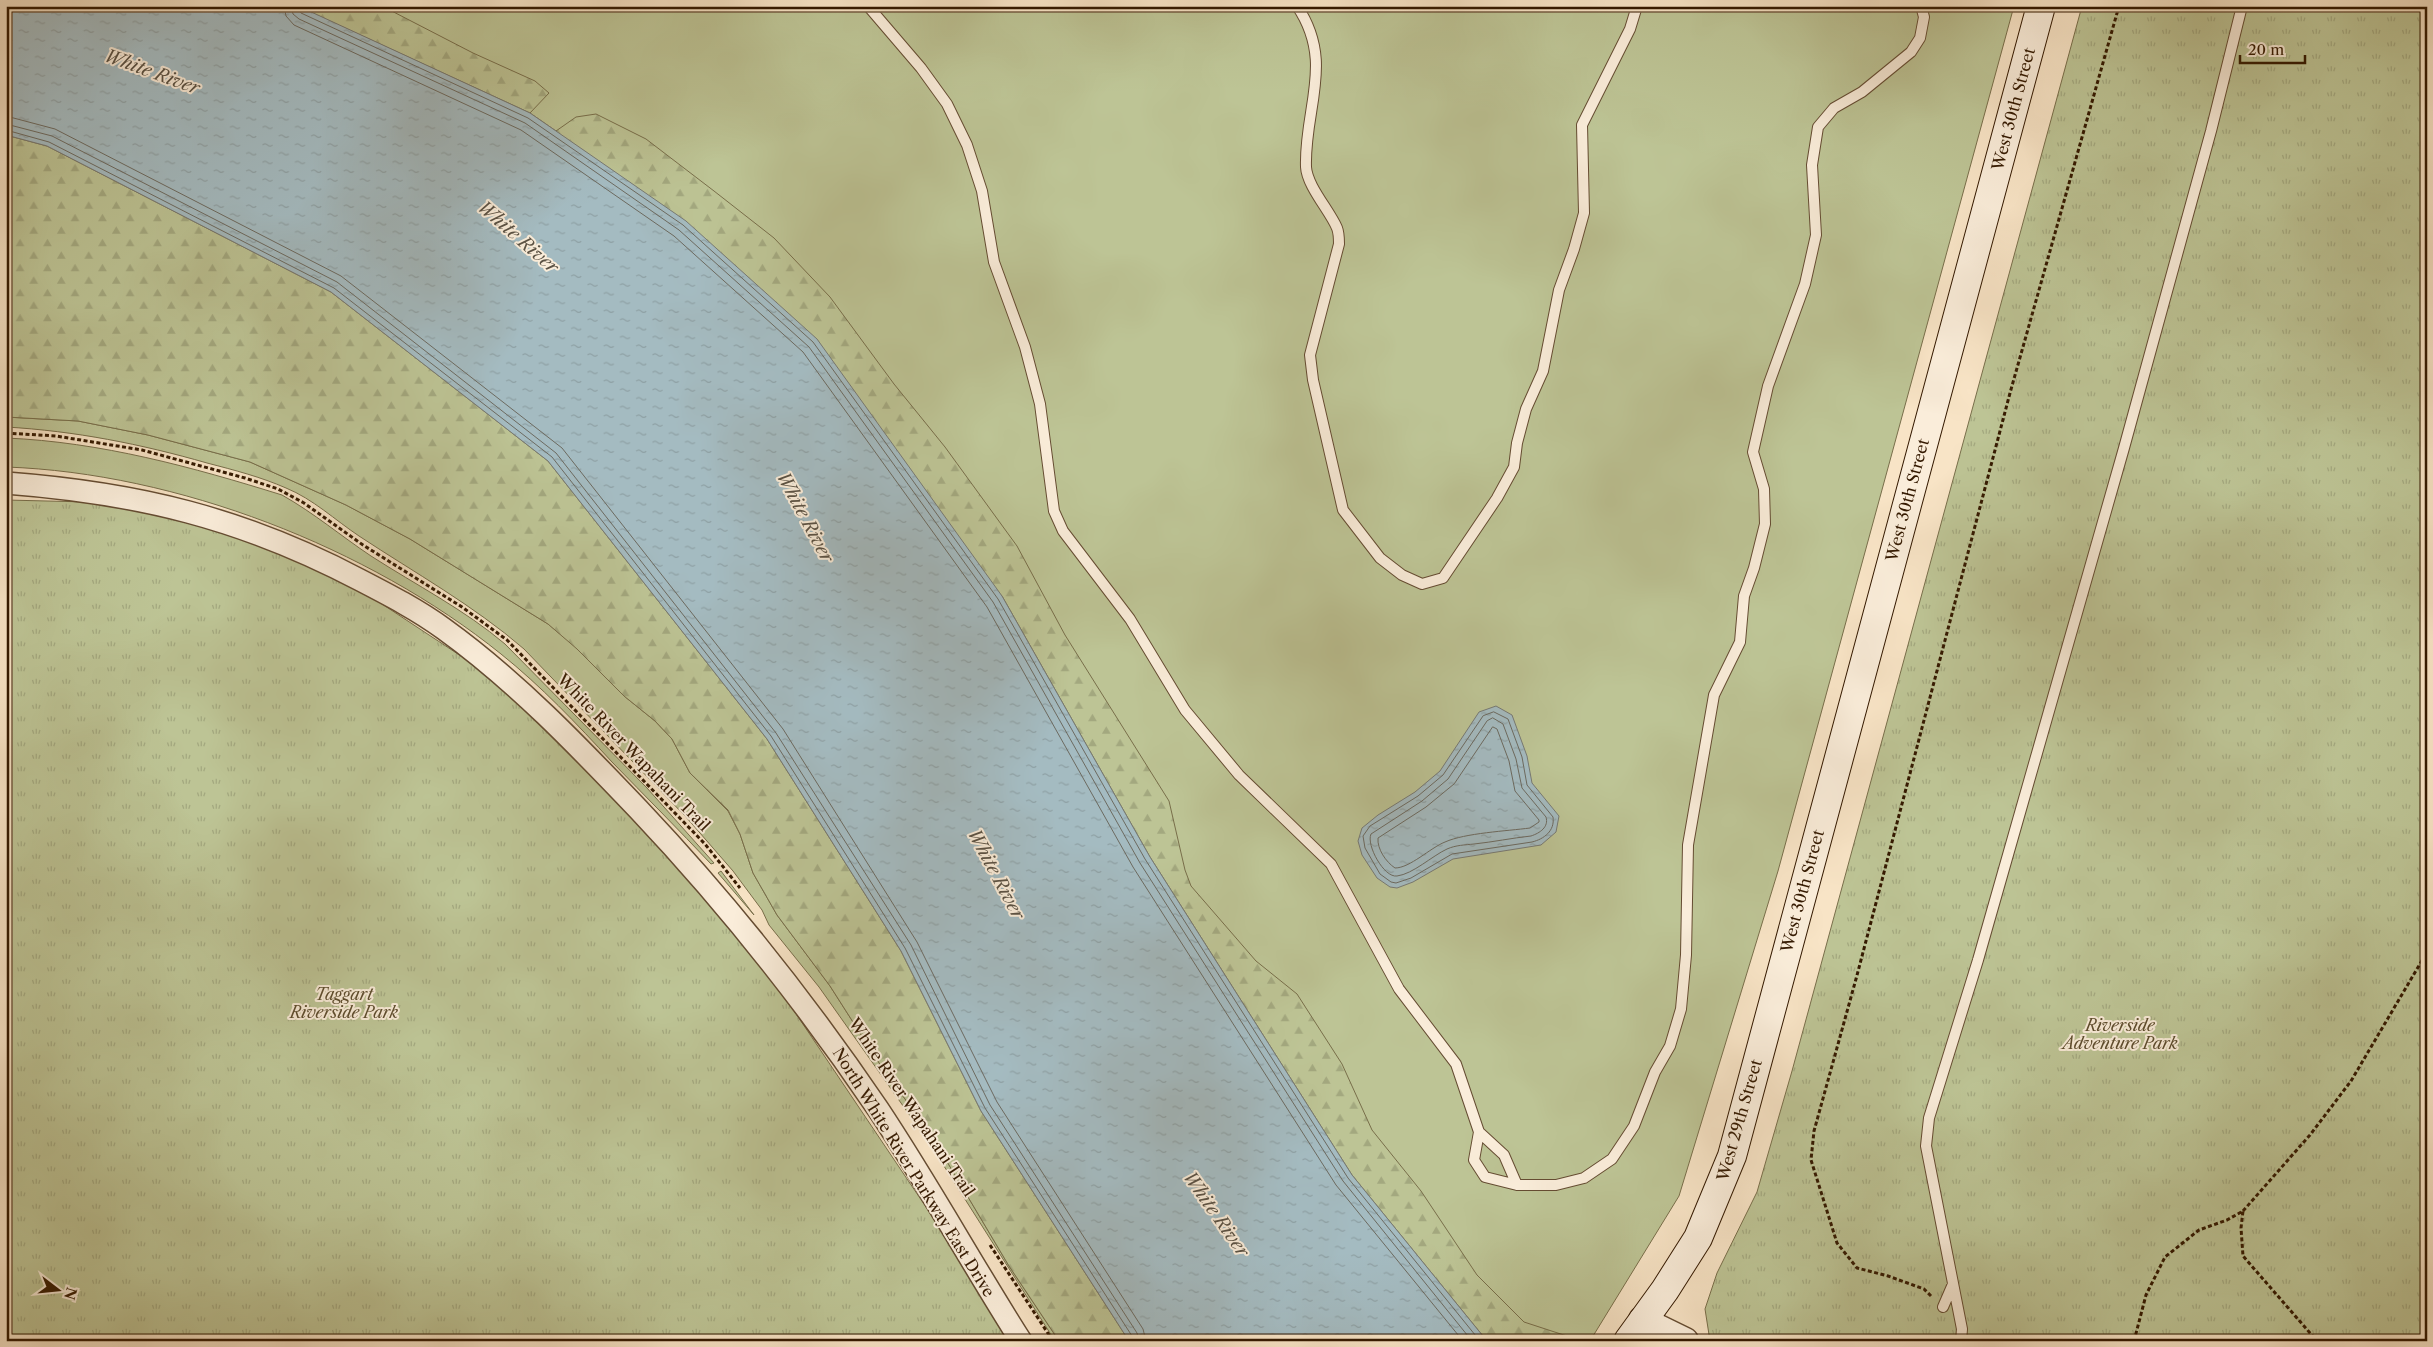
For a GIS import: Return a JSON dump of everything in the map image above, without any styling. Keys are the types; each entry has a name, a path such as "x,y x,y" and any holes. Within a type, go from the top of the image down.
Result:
{"main road":[{"name":"West 30th Street","path":"1774,994 2041,6"},
{"name":"West 29th Street","path":"1635,1330 1665,1290 1698,1238 1723,1180 1740,1129 1774,994"}],"street":[{"name":"North White River Parkway East Drive","path":"6,483 120,496 198,513 265,535 384,592 444,629 506,680 567,734 677,850 777,970 832,1042 877,1108 1021,1341"},
{"path":"1635,1330 1686,1341"}],"lane":[{"path":"868,6 921,68 946,104 967,145 982,192 994,262 1025,348 1040,404 1054,511 1063,531 1130,619 1185,710 1239,775 1331,864 1399,989 1456,1064 1479,1132 1504,1155 1517,1185"},
{"path":"1297,6 1312,34 1317,71 1306,168 1323,207 1337,229 1339,244 1310,355 1331,462 1342,510 1380,558 1402,575 1422,584 1443,578 1497,498 1514,467 1516,443 1526,409 1543,371 1559,290 1574,250 1584,213 1582,125 1630,29 1637,6"},
{"path":"1479,1132 1474,1160 1485,1177 1517,1185 1556,1186 1584,1178 1612,1159 1634,1126 1655,1072 1670,1046 1681,1009 1689,901 1688,845 1714,695 1740,642 1744,596 1754,568 1765,524 1764,489 1753,452 1768,386 1805,284 1816,235 1812,165 1818,127 1834,108 1862,92 1911,52 1920,38 1924,17 1921,6"},
{"path":"1961,1341 1962,1329 1926,1146 1930,1118 1978,960 2124,448 2211,131 2242,6"},
{"path":"1943,1307 1953,1283"}],"path":[{"path":"1943,1307 1924,1289 1888,1276 1857,1268 1837,1243 1811,1160 1814,1131 1856,979 2010,393 2119,6"},
{"name":"White River Wapahani Trail","path":"6,433 56,436 142,450 245,478 278,489 304,503 363,545 462,608 507,640 699,837 742,890"},
{"path":"2134,1341 2146,1294 2165,1257 2199,1230 2227,1220 2243,1211 2310,1136 2351,1081 2418,964 2427,952"},
{"path":"2243,1211 2241,1228 2243,1256 2318,1341"},
{"path":"984,1237 1053,1341"}],"green space":[{"path":"297,6 2014,6 1778,871 1679,1196 1590,1341 1487,1341 686,221 530,113"},
{"path":"297,6 382,6 473,53 535,81 549,93 530,113"},
{"name":"Riverside Adventure Park","path":"2082,6 2427,6 2427,1341 1710,1341 1705,1309 1717,1273 1757,1192 1792,1071"},
{"path":"596,114 646,139 714,191 774,238 830,297 894,384 945,447 1017,546 1065,635 1169,801 1185,870 1191,886 1256,961 1297,994 1342,1064 1372,1130 1421,1191 1477,1275 1524,1322 1573,1338 1573,1341 1487,1341 1352,1175 1150,857 1002,596 556,131 576,117"},
{"path":"6,135 47,146 331,292 548,461 767,739 901,951 981,1111 1129,1341 1059,1341 1009,1266 930,1133 883,1069 830,986 777,915 753,873 740,834 728,810 690,773 672,739 655,721 624,696 577,649 548,624 410,539 346,505 250,462 148,435 78,421 6,417"},
{"path":"6,417 78,421 148,435 250,462 346,505 410,539 548,624 578,649 624,696 655,721 672,739 690,773 728,811 740,834 753,873 777,915 830,986 883,1069 930,1133 1009,1266 1059,1341 1055,1341 930,1144 819,987 769,925 762,910 733,871 686,817 524,649 485,618 359,536 315,504 286,488 237,471 133,444 83,435 6,427"},
{"path":"6,438 41,440 111,450 180,466 248,485 282,495 294,502 371,556 474,620 505,644 647,788 714,863 711,864 572,720 516,666 449,615 392,580 331,549 268,523 203,501 137,484 71,472 6,467"},
{"name":"Taggart Riverside Park","path":"6,500 88,502 137,510 215,530 262,546 320,571 379,602 470,662 541,719 677,864 774,981 1016,1341 6,1341"},
{"path":"721,871 754,915 718,873"}],"water":[{"name":"White River","path":"6,6 297,6 307,10 530,113 686,221 817,339 1002,596 1150,857 1352,1175 1487,1341 1129,1341 981,1111 901,951 767,739 548,461 331,292 47,146 6,135"},
{"path":"1496,706 1512,715 1527,756 1532,783 1559,816 1556,832 1541,845 1453,859 1413,882 1397,888 1390,887 1377,878 1362,855 1358,841 1362,828 1378,815 1415,792 1440,771 1479,712"}]}
